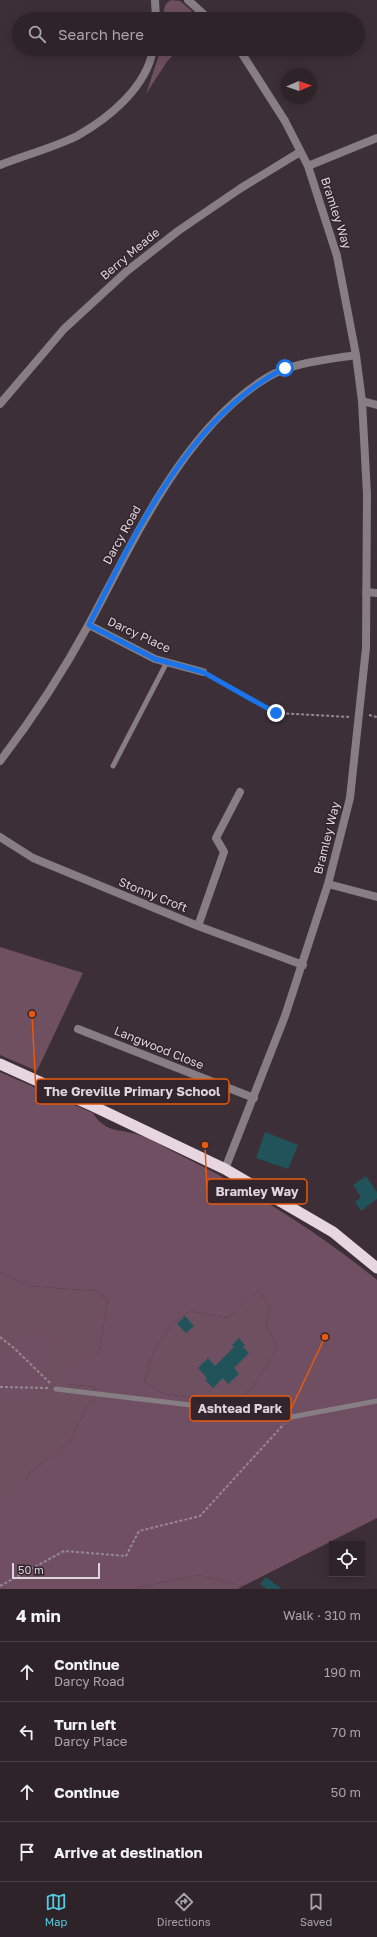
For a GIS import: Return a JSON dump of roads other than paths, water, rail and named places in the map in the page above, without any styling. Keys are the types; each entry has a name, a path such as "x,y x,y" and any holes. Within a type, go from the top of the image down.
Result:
{"highway":[{"path":"0,1064 93,1106 225,1170 332,1232 377,1268"}],"street":[{"path":"155,0 156,12"},
{"path":"188,0 201,12"},
{"path":"0,164 68,140 104,118 126,98 142,78 150,56"},
{"name":"Bramley Way","path":"225,1170 254,1098 303,965 328,884 350,798 360,717 366,648 367,494 362,401 356,355 337,256 308,166 281,115 243,56"},
{"path":"308,166 377,138"},
{"name":"Berry Meade","path":"0,404 64,329 127,271 178,231 241,188 300,152"},
{"name":"Darcy Road","path":"0,762 22,733 50,690 89,625 149,511 207,430 229,407 250,389 285,368 356,355"},
{"path":"362,401 377,405"},
{"path":"366,592 377,593"},
{"name":"Darcy Place","path":"89,625 155,659 203,672"},
{"path":"198,926 224,852 216,838 240,792"},
{"name":"Stonny Croft","path":"0,836 33,858 198,926 303,965"},
{"path":"328,884 377,897"},
{"name":"Langwood Close","path":"78,1029 254,1098"}],"lane":[{"path":"113,766 168,662"},
{"path":"56,1389 290,1417 377,1401"}],"place":[{"name":"The Greville Primary School","path":"32,1014"},
{"name":"Bramley Way","path":"205,1145"},
{"name":"Ashtead Park","path":"325,1337"}]}
